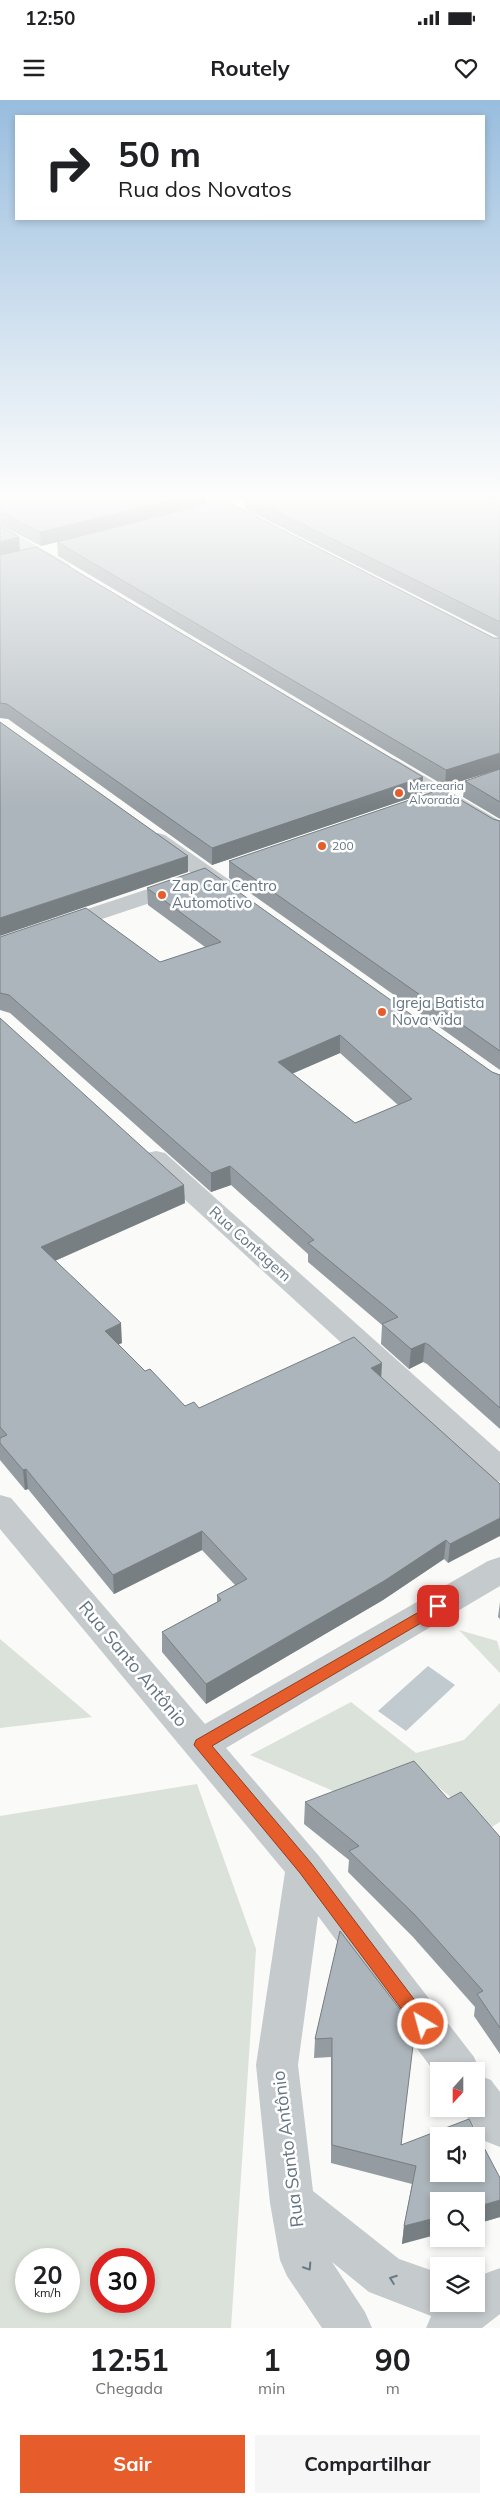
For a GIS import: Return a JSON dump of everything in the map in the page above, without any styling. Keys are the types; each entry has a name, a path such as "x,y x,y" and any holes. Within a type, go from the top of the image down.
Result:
{"street":[{"path":"376,756 500,830"},
{"path":"416,806 472,786"},
{"path":"145,829 218,872 249,904"},
{"path":"0,946 218,872"},
{"name":"Rua Contagem","path":"140,1145 500,1470"},
{"name":"Rua Santo Antônio","path":"0,1507 305,1868 451,2062"},
{"path":"201,1745 500,1570"},
{"name":"Rua Santo Antônio","path":"305,1868 277,2065 292,2203 303,2260 349,2328"},
{"path":"485,2107 500,2126"},
{"path":"292,2203 385,2276 430,2289"}],"shaded area":[{"path":"459,1630 497,1641 500,1651 500,1673"},
{"path":"0,1639 92,1717 0,1728"},
{"path":"428,1666 455,1685 406,1731 378,1711"},
{"path":"351,1702 416,1753 464,1740 500,1703 500,1822 485,1831 458,1803 417,1770 361,1803 250,1755"},
{"path":"197,1784 256,1949 231,2328 0,2328 0,1816"}],"building":[{"path":"0,601 127,601 423,777 212,848 7,704 0,703"},
{"path":"158,601 422,601 494,638 500,638 500,753 446,770"},
{"path":"458,601 500,601 500,622"},
{"path":"0,722 188,856 0,918"},
{"path":"500,769 500,802 465,781"},
{"path":"442,789 493,819 500,821 500,1051 229,861"},
{"path":"205,868 492,1072 500,1075 500,1408 429,1345 425,1343 411,1349 382,1324 398,1317 308,1243 314,1240 230,1166 211,1173 9,995 0,993 0,937 86,908 160,962 221,942 147,888","holes":["340,1035 412,1099 355,1123 278,1062"]},
{"path":"0,1018 184,1185 41,1247 121,1323 105,1331 145,1371 150,1369 185,1406 194,1402 199,1408 354,1337 382,1363 371,1368 500,1484 500,1518 450,1544 446,1540 384,1581 206,1684 162,1632 221,1600 217,1595 247,1579 202,1531 113,1575 26,1469 23,1470 0,1443 0,1438 7,1435 0,1427"},
{"path":"414,1761 448,1799 461,1792 500,1837 500,2028 477,1994 483,1991 415,1915 349,1851 359,1846 305,1802"},
{"path":"340,1931 415,2029 401,2145 430,2134 430,2182 485,2182 485,2149 500,2178 500,2200 485,2204 485,2192 430,2192 430,2219 404,2226 416,2166 332,2145 332,2038 315,2039"},
{"path":"469,2119 473,2127 448,2127"}],"place":[{"name":"Mercearia Alvorada","path":"399,793"},
{"name":"200","path":"322,846"},
{"name":"Zap Car Centro Automotivo","path":"162,895"},
{"name":"Igreja Batista Nova vida","path":"382,1012"}],"route":[{"path":"423,2024 305,1868 201,1745 438,1606"}]}
